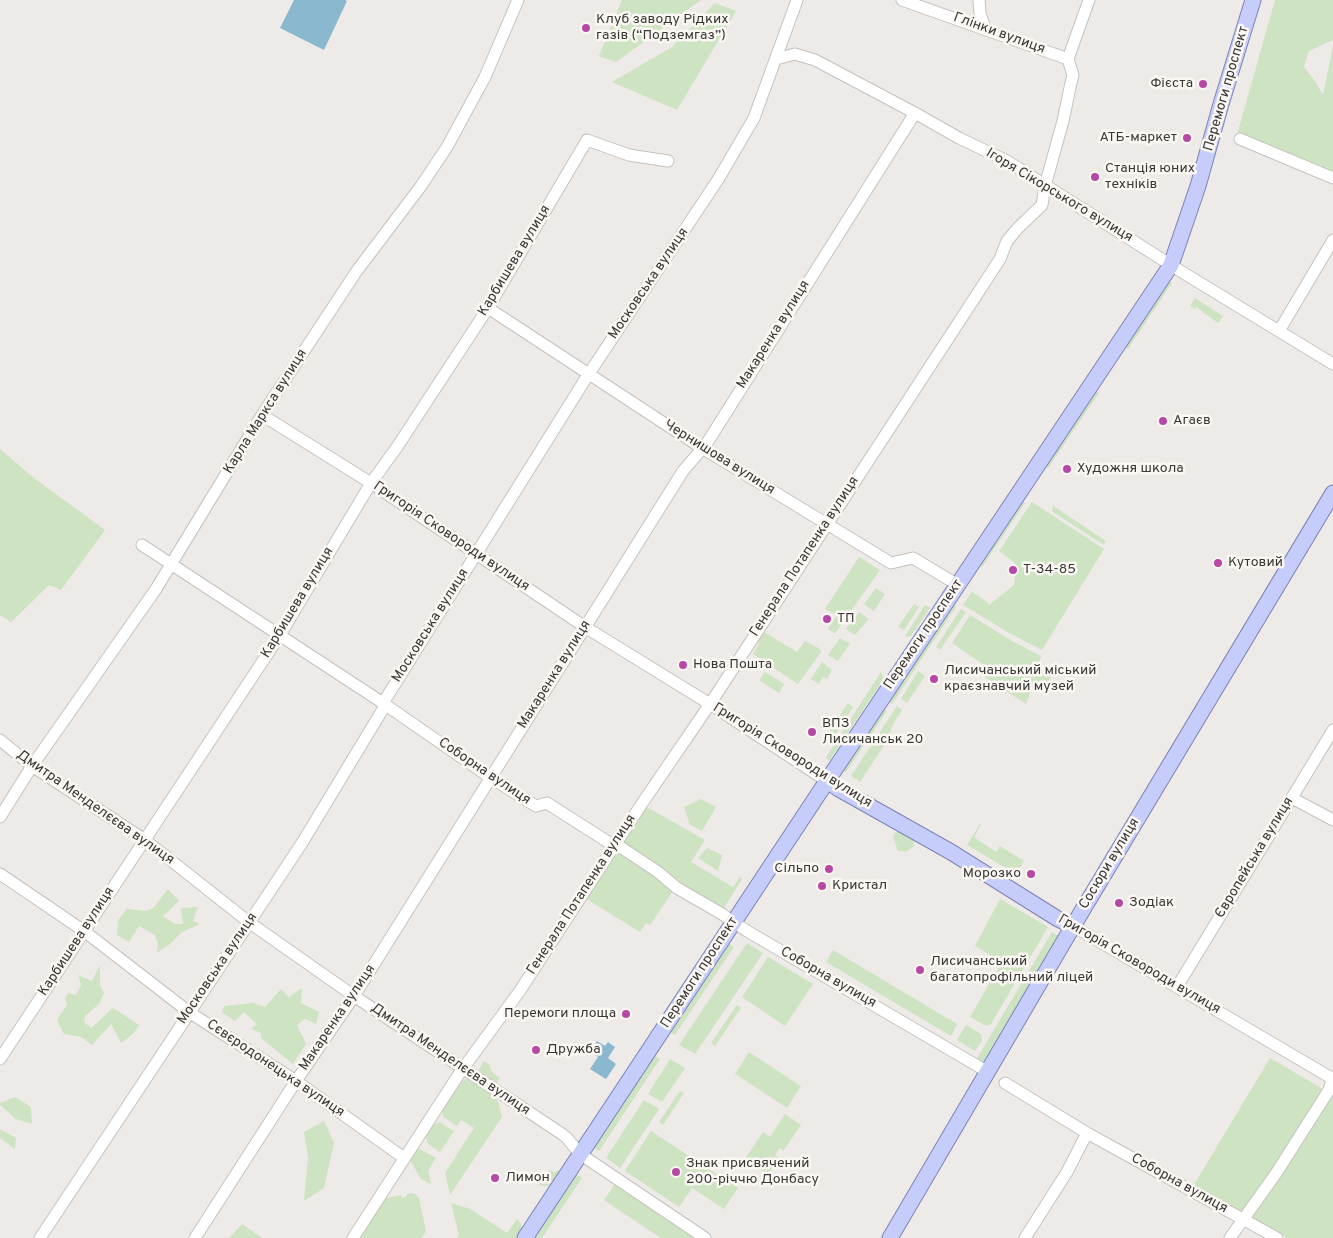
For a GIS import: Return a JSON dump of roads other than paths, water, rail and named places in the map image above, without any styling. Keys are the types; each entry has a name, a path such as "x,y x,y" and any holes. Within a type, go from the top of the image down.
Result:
{"main road":[{"name":"Перемоги проспект","path":"525,1238 827,780 1171,265 1198,186 1253,0"},
{"name":"Сосюри вулиця","path":"890,1238 1073,926 1333,493"},
{"name":"Григорія Сковороди вулиця","path":"827,780 839,789 951,852 1058,919 1073,926"}],"street":[{"name":"Карла Маркса вулиця","path":"0,817 32,766 172,565 262,415 356,272 421,186 447,147 485,77 518,0"},
{"name":"Московська вулиця","path":"40,1238 250,923 383,709 383,703 588,375 719,178 754,118 769,72 776,59 797,0"},
{"name":"Глінки вулиця","path":"902,0 1068,59"},
{"path":"979,0 980,13 985,29"},
{"name":"Генерала Потапенка вулиця","path":"353,1238 463,1067 519,992 641,805 710,704 1000,260 1008,241 1018,228 1042,205 1071,83 1072,75 1068,59 1089,0"},
{"name":"Ігоря Сікорського вулиця","path":"776,59 795,54 815,60 959,138 1007,161 1171,265 1333,364"},
{"name":"Макаренка вулиця","path":"195,1238 354,996 683,471 702,448 915,113"},
{"path":"1240,139 1333,178"},
{"name":"Карбишева вулиця","path":"0,1059 280,635 371,483 397,447 488,308 587,140 629,155 668,161"},
{"path":"1279,331 1333,240"},
{"name":"Чернишова вулиця","path":"488,308 702,448 891,563 914,558 958,585"},
{"name":"Григорія Сковороди вулиця","path":"262,415 371,483 585,627 710,704 827,780"},
{"name":"Соборна вулиця","path":"142,545 536,806 546,803 608,842 616,844 678,888 734,921 747,931 988,1072"},
{"name":"Європейська вулиця","path":"1177,987 1333,730"},
{"name":"Дмитра Менделєєва вулиця","path":"0,740 32,766 145,840 250,923 354,996 567,1138 580,1154 705,1238"},
{"path":"1292,798 1333,820"},
{"name":"Сєвєродонецька вулиця","path":"0,874 84,931 189,1012 296,1082 404,1158"},
{"name":"Григорія Сковороди вулиця","path":"1073,926 1333,1079"},
{"path":"1230,1238 1277,1172 1329,1090 1333,1079"},
{"name":"Соборна вулиця","path":"1005,1083 1087,1133 1276,1238"},
{"path":"1025,1238 1067,1172 1087,1133"}],"water":[{"path":"294,0 347,1 324,50 280,28"},
{"path":"597,1041 605,1046 608,1042 615,1047 608,1058 616,1064 606,1079 590,1069 598,1057 590,1052"}],"place":[{"name":"Клуб заводу Рідких газів (“Подземгаз”)","path":"586,28"},
{"name":"Фієста","path":"1203,84"},
{"name":"АТБ-маркет","path":"1187,138"},
{"name":"Станція юних техніків","path":"1095,177"},
{"name":"Агаєв","path":"1163,421"},
{"name":"Художня школа","path":"1067,469"},
{"name":"Кутовий","path":"1218,563"},
{"name":"Т-34-85","path":"1013,570"},
{"name":"ТП","path":"827,619"},
{"name":"Нова Пошта","path":"683,665"},
{"name":"Лисичанський міський краєзнавчий музей","path":"934,679"},
{"name":"ВПЗ Лисичанськ 20","path":"812,732"},
{"name":"Сiльпо","path":"829,869"},
{"name":"Морозко","path":"1031,874"},
{"name":"Кристал","path":"822,886"},
{"name":"Зодіак","path":"1119,903"},
{"name":"Лисичанський багатопрофільний ліцей","path":"920,970"},
{"name":"Перемоги площа","path":"626,1014"},
{"name":"Дружба","path":"536,1050"},
{"name":"Знак присвячений 200-річчю Донбасу","path":"676,1172"},
{"name":"Лимон","path":"495,1178"}]}
